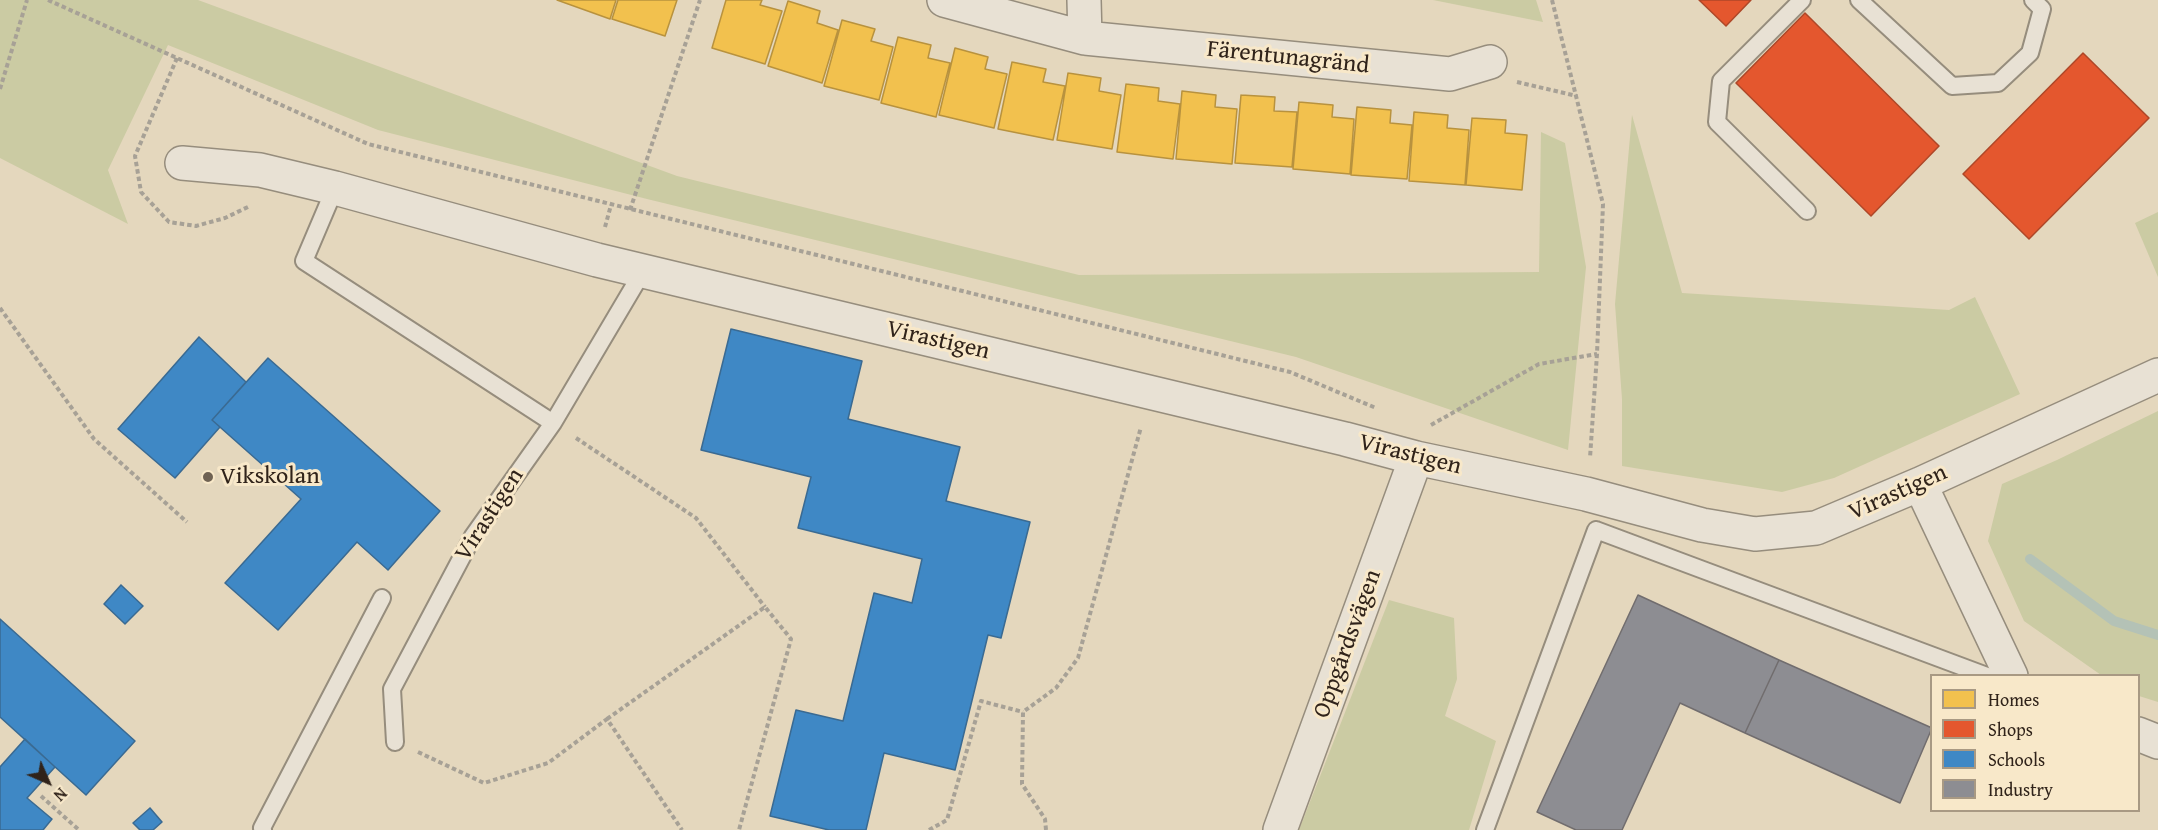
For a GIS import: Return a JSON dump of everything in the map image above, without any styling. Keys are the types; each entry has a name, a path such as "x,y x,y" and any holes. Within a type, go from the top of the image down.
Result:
{"street":[{"name":"Färentunagränd","path":"944,0 1085,38 1450,74 1490,62"},
{"path":"1084,0 1085,38"},
{"name":"Virastigen","path":"182,163 260,170 643,271 1346,439 1420,443 1586,494 1702,525 1755,534 1816,528 1920,484 2158,375"},
{"name":"Oppgårdsvägen","path":"1280,830 1420,443"},
{"path":"1920,484 2011,674"},
{"path":"2140,734 2158,742"}],"lane":[{"path":"1802,0 1721,81 1717,122 1807,211"},
{"path":"1859,0 1952,86 1998,83 2030,53 2042,9 2033,0"},
{"path":"335,188 304,261 553,423"},
{"name":"Virastigen","path":"395,742 393,689 473,536 553,423 643,271"},
{"path":"1485,830 1596,530 1586,494"},
{"path":"1596,530 1984,674"},
{"path":"262,830 382,598"}],"path":[{"path":"0,89 27,0"},
{"path":"48,0 368,144 1290,372 1384,411"},
{"path":"630,210 700,0"},
{"path":"1552,0 1603,204 1590,459"},
{"path":"177,58 135,156 141,192 169,222 196,226 225,218 254,204"},
{"path":"1490,62 1519,84 1577,96"},
{"path":"0,308 94,439 187,522"},
{"path":"1420,443 1539,364 1597,354"},
{"path":"553,423 696,518 791,639 739,830"},
{"path":"1130,425 1151,430"},
{"path":"1023,712 1056,688 1078,658 1141,428"},
{"path":"1420,443 1435,431"},
{"path":"395,742 484,783 548,763 607,718 765,607"},
{"path":"929,830 947,820 981,701 1023,712"},
{"path":"1023,712 1022,784 1045,819 1046,830"},
{"path":"607,718 681,830"},
{"path":"41,796 79,830"}],"green space":[{"path":"0,0 198,0 677,176 1079,275 1539,272 1541,132 1565,143 1586,267 1568,450 1296,357 647,199 378,130 168,45 108,170 128,224 0,158"},
{"path":"1433,0 1536,0 1543,22"},
{"path":"1632,115 1682,293 1949,310 1975,297 2020,394 1834,478 1782,492 1622,466 1622,399 1615,304"},
{"path":"2158,212 2158,277 2135,223"},
{"path":"2158,411 2158,702 2140,696 2140,674 2100,674 2024,621 1988,541 2002,484"},
{"path":"1389,600 1454,618 1457,679 1445,716 1496,741 1469,830 1299,830"}],"building: Homes":[{"path":"557,0 616,0 610,19"},
{"path":"618,0 677,0 665,36 612,19"},
{"path":"726,0 762,0 760,5 782,11 765,64 712,48"},
{"path":"788,1 820,11 817,23 838,30 822,83 768,66"},
{"path":"842,20 875,29 871,41 893,47 879,100 824,86"},
{"path":"898,37 931,45 928,58 950,63 936,117 881,103"},
{"path":"955,48 988,57 985,69 1007,74 994,128 939,115"},
{"path":"1012,62 1046,69 1043,82 1065,86 1053,140 998,129"},
{"path":"1068,73 1101,78 1099,91 1121,95 1112,149 1057,140"},
{"path":"1126,84 1159,88 1158,101 1180,104 1173,159 1117,152"},
{"path":"1182,91 1216,95 1215,107 1237,109 1232,164 1176,159"},
{"path":"1241,95 1275,97 1274,111 1297,112 1292,167 1235,163"},
{"path":"1299,102 1333,105 1332,117 1354,119 1350,174 1293,169"},
{"path":"1357,107 1391,110 1390,123 1412,125 1407,179 1351,175"},
{"path":"1414,112 1448,115 1447,128 1469,130 1465,185 1409,181"},
{"path":"1472,118 1506,120 1505,133 1527,135 1522,190 1466,185"}],"building: Shops":[{"path":"1699,0 1751,0 1726,26"},
{"path":"1805,13 1939,146 1871,216 1736,83"},
{"path":"2083,53 2149,118 2029,239 1963,174"}],"building: Schools":[{"path":"731,329 862,361 848,419 960,447 946,501 1030,522 1001,638 988,635 955,770 884,753 866,830 829,830 770,816 796,710 843,721 874,593 912,603 922,559 798,528 811,477 701,450"},
{"path":"199,337 246,382 212,420 220,427 175,478 118,429"},
{"path":"268,358 440,511 388,570 357,542 278,630 225,583 301,499 212,420"},
{"path":"121,585 143,606 125,624 104,604"},
{"path":"0,619 135,741 86,795 0,717"},
{"path":"25,739 55,767 27,798 52,819 43,830 0,830 0,767"},
{"path":"150,808 162,822 153,830 140,830 133,823"}],"building: Industry":[{"path":"1638,595 1779,660 1745,733 1680,703 1622,830 1576,830 1537,812"},
{"path":"1779,660 1930,727 1930,733 1900,803 1745,733"}],"waterway":[{"path":"2030,559 2114,621 2158,635"}],"place":[{"name":"Vikskolan","path":"208,477"}]}
